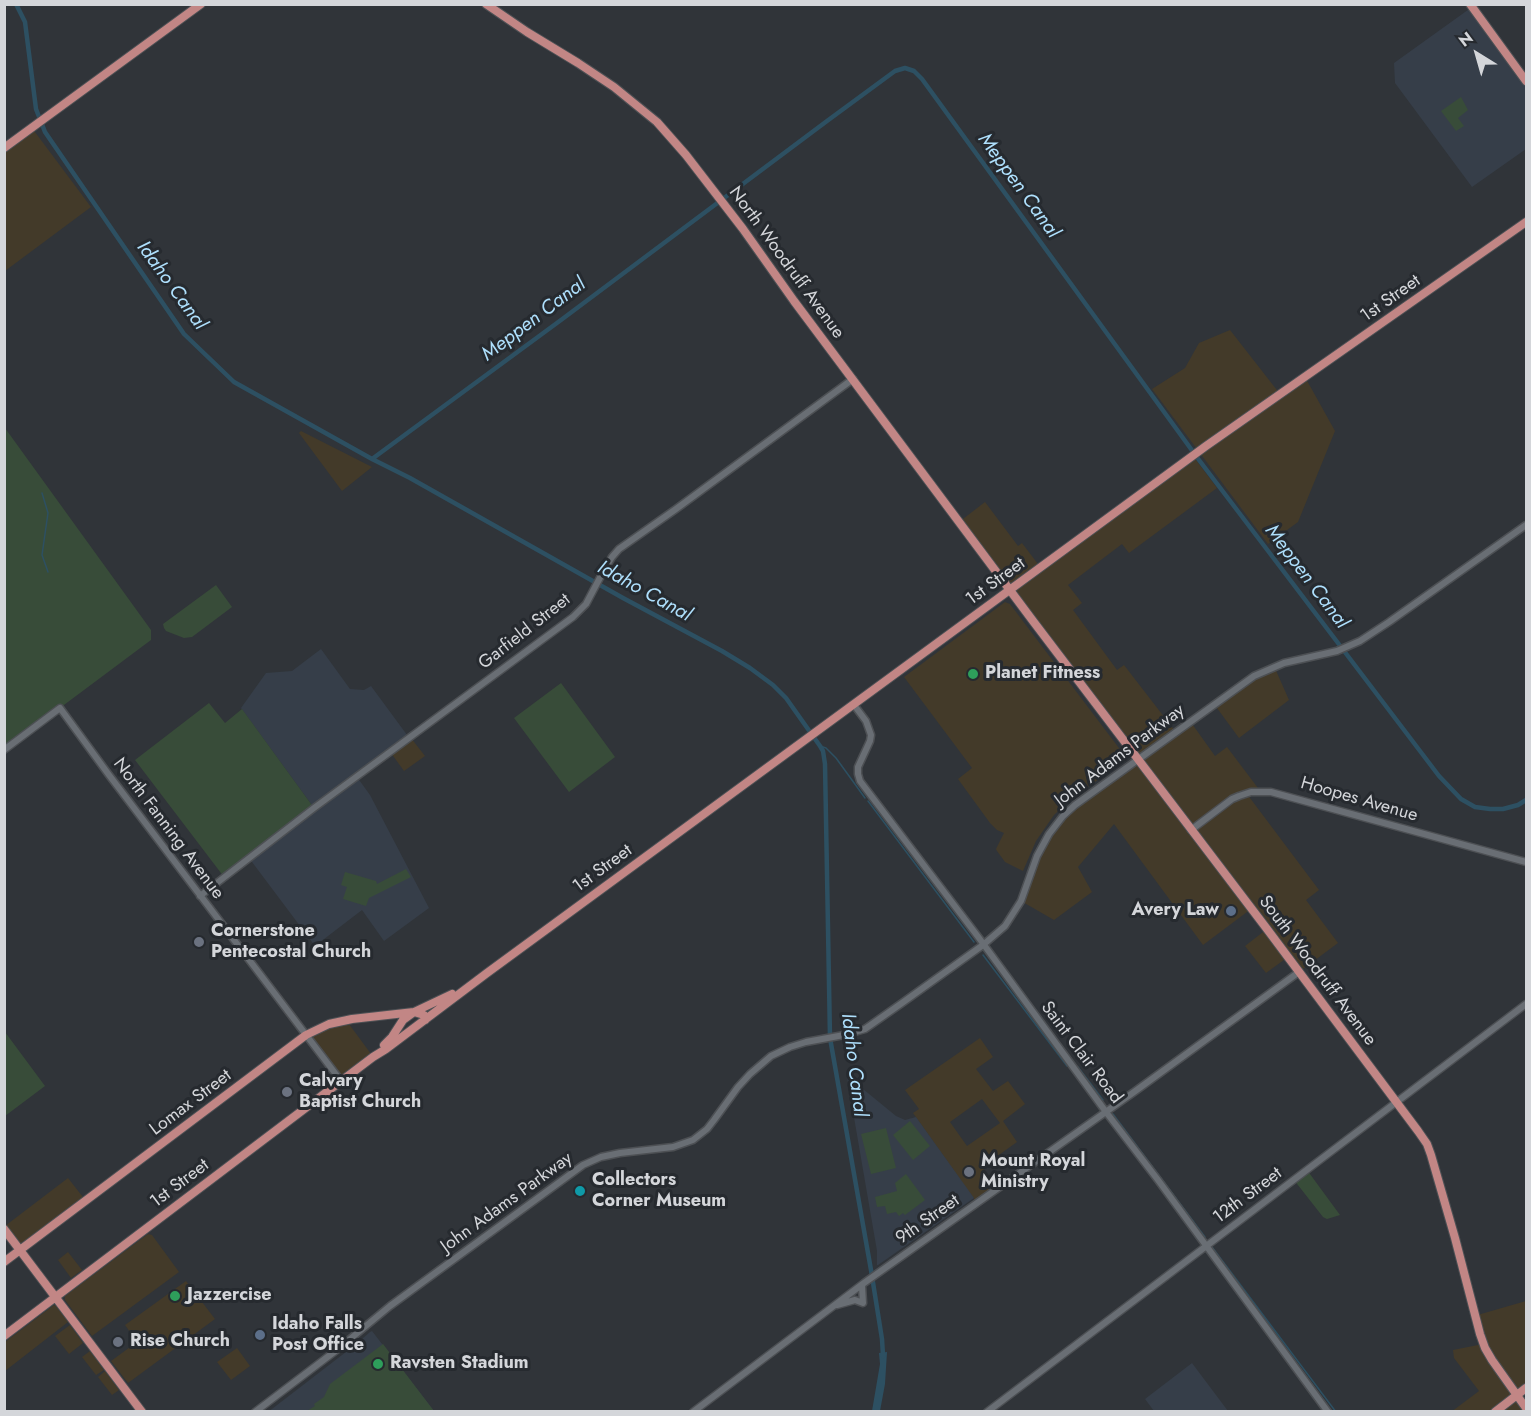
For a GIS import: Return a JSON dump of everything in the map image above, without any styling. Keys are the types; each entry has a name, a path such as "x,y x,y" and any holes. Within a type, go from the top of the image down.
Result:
{"main road":[{"path":"4,148 201,4"},
{"name":"North Woodruff Avenue","path":"486,4 597,75 657,122 721,199 1011,590"},
{"path":"1470,4 1527,81"},
{"name":"1st Street","path":"4,1336 373,1057 1196,454 1527,222"},
{"name":"South Woodruff Avenue","path":"1011,590 1423,1137 1431,1155 1474,1316 1485,1348 1527,1408"},
{"name":"1st Street","path":"373,1057 392,1037 403,1020 487,973"},
{"path":"414,1012 424,1015 425,1020"},
{"name":"Lomax Street","path":"4,1263 306,1035 339,1022 414,1012"},
{"path":"4,1229 142,1412"},
{"path":"1495,1412 1527,1388"}],"street":[{"name":"Garfield Street","path":"200,896 314,808 573,617 586,604 612,557 623,546 853,379"},
{"name":"John Adams Parkway","path":"255,1412 390,1306 583,1165 602,1157 673,1148 693,1140 707,1129 738,1087 771,1056 806,1042 856,1033 865,1029 983,945 1000,930 1021,902 1037,857 1055,825 1075,805 1263,670 1342,649 1360,641 1527,525"},
{"name":"Saint Clair Road","path":"854,705 866,721 871,735 858,767 860,781 1328,1412"},
{"name":"North Fanning Avenue","path":"4,750 60,708 340,1082"},
{"name":"Hoopes Avenue","path":"1191,830 1239,796 1251,792 1271,792 1527,862"},
{"name":"9th Street","path":"693,1412 864,1283 1299,972"},
{"name":"12th Street","path":"987,1412 1527,1004"},
{"path":"833,1306 855,1300 862,1303 864,1283"}],"shaded area":[{"path":"1472,7 1526,82 1526,149 1472,187 1395,83 1394,63"},
{"path":"32,128 91,207 5,271 5,148"},
{"path":"1230,330 1280,394 1305,377 1335,431 1298,522 1268,544 1152,389 1185,368 1199,343"},
{"path":"301,431 372,467 342,491 299,433"},
{"path":"1193,456 1217,488 1129,553 1122,544 1068,585 1082,603 1073,610 1117,670 1124,665 1175,731 1190,721 1215,756 1227,747 1261,792 1247,794 1319,890 1306,900 1338,943 1299,972 1288,957 1266,973 1245,946 1267,929 1251,909 1203,945 1114,824 1078,867 1092,892 1054,920 1021,901 1037,856 1055,825 1137,759 959,522 985,502 1018,546 1022,543 1041,568"},
{"path":"1005,602 1010,604 1125,756 1125,760 1070,800 1054,815 1036,841 1023,871 1005,862 997,851 1004,833 990,823 958,779 972,768 904,677"},
{"path":"321,649 350,689 364,690 371,686 410,739 357,777 370,795 429,908 384,941 362,910 315,946 249,858 314,808 241,708 266,673 292,671"},
{"path":"1274,666 1289,700 1239,738 1214,704"},
{"path":"411,738 425,756 404,771 391,753"},
{"path":"346,1020 374,1058 341,1081 306,1035"},
{"path":"980,1038 993,1057 976,1069 993,1091 1008,1081 1025,1104 1003,1121 1017,1142 982,1167 997,1189 977,1203 913,1113 919,1109 905,1090","holes":["982,1099 1000,1123 967,1146 950,1122"]},
{"path":"846,1071 852,1080 896,1116 905,1120 916,1117 974,1198 878,1265 877,1251"},
{"path":"68,1178 86,1201 20,1250 5,1226"},
{"path":"148,1234 152,1235 179,1272 92,1336 65,1300 65,1296"},
{"path":"68,1252 82,1270 71,1278 58,1260"},
{"path":"186,1281 215,1319 128,1383 111,1361 137,1342 125,1325"},
{"path":"1526,1301 1526,1388 1517,1395 1526,1411 1451,1412 1479,1391 1454,1358 1453,1350 1483,1344 1474,1316"},
{"path":"54,1305 68,1322 5,1371 5,1342"},
{"path":"70,1325 83,1343 69,1354 55,1336"},
{"name":"Ravsten Stadium","path":"372,1331 434,1411 268,1412 355,1345"},
{"path":"237,1348 250,1366 231,1380 217,1362"},
{"path":"90,1351 104,1370 96,1375 82,1357"},
{"path":"1192,1363 1228,1411 1154,1411 1145,1399"},
{"path":"105,1371 119,1390 112,1395 98,1377"}],"green space":[{"path":"1461,97 1468,110 1458,118 1464,126 1456,131 1441,111"},
{"path":"5,428 151,630 151,640 5,749"},
{"path":"216,585 232,607 192,637 184,638 166,631 163,624"},
{"path":"561,683 615,757 569,792 514,718"},
{"path":"209,703 225,723 242,709 314,808 224,877 135,760"},
{"path":"406,869 411,877 369,898 366,906 343,899 347,887 341,885 345,872 376,881 377,884"},
{"path":"4,1032 45,1086 5,1116"},
{"path":"910,1121 930,1146 913,1160 893,1135"},
{"path":"886,1128 896,1168 871,1174 861,1134"},
{"path":"1307,1170 1340,1215 1327,1219 1323,1217 1294,1180"},
{"path":"906,1174 925,1200 905,1215 903,1213 899,1216 896,1212 887,1214 885,1206 877,1207 875,1197 897,1191 895,1183"},
{"name":"Ravsten Stadium","path":"383,1344 434,1411 307,1411 324,1397 330,1384"}],"water":[{"path":"887,1352 880,1411 872,1411 880,1364 879,1353"}],"waterway":[{"name":"Idaho Canal","path":"16,4 25,22 36,109 45,132 184,334 234,382 750,668 786,698 820,746 825,764 830,1038 871,1270 883,1356"},
{"name":"Meppen Canal","path":"372,459 895,71 905,68 914,71 922,79 1199,460 1439,776 1461,799 1475,807 1503,809 1526,800"},
{"path":"42,493 48,513 42,555 48,572"},
{"path":"820,746 826,748 836,758 865,798"},
{"path":"868,801 974,942"},
{"path":"983,955 1067,1066"},
{"path":"1078,1067 1103,1100"},
{"path":"1113,1114 1205,1237"},
{"path":"1212,1247 1336,1412"}],"place":[{"name":"Planet Fitness","path":"973,674"},
{"name":"Avery Law","path":"1231,911"},
{"name":"Cornerstone Pentecostal Church","path":"199,942"},
{"name":"Calvary Baptist Church","path":"287,1092"},
{"name":"Mount Royal Ministry","path":"969,1172"},
{"name":"Collectors Corner Museum","path":"580,1191"},
{"name":"Jazzercise","path":"175,1296"},
{"name":"Idaho Falls Post Office","path":"260,1335"},
{"name":"Rise Church","path":"118,1342"},
{"name":"Ravsten Stadium","path":"378,1364"}]}
